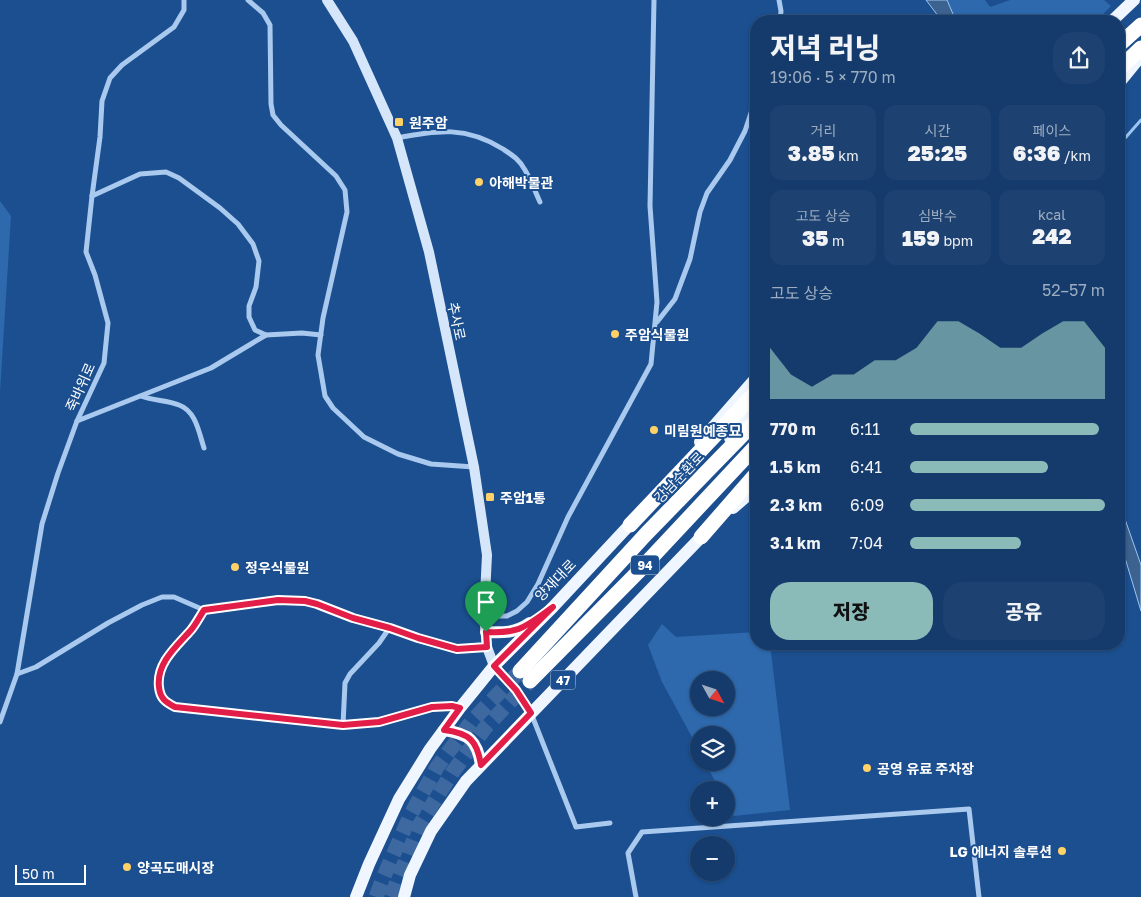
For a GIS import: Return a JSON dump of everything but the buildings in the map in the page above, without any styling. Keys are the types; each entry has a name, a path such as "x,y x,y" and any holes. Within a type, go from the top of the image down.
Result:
{"highway":[{"path":"1125,40 1141,25"},
{"path":"1125,63 1141,48"},
{"path":"630,525 750,398"},
{"name":"강남순환로","path":"646,534 750,427"},
{"name":"94","path":"530,681 638,572 750,452"},
{"path":"701,537 750,481"},
{"name":"94","path":"520,671 646,534"}],"main road":[{"path":"1118,15 1133,1"},
{"path":"1125,76 1141,56"},
{"name":"양재대로","path":"356,897 399,799 460,708 494,666 553,607 630,525 750,384"},
{"path":"646,534 750,415"},
{"path":"638,572 750,462"},
{"name":"47","path":"404,897 410,874 431,830 466,781 701,537 750,493"},
{"path":"486,632 510,632 522,629 553,607"},
{"path":"444,730 465,735 472,740 479,752 481,765"}],"street":[{"name":"죽바위로","path":"0,722 17,674 42,524 58,473 78,421 104,363 108,323 86,252 100,137 102,101 110,78 122,65 174,26 184,10 184,0"},
{"path":"248,0 263,13 270,25 271,104 273,115 281,125 336,176 345,190 347,212 323,318 318,355 325,396 332,408 364,437 398,454 431,464 474,467"},
{"name":"추사로","path":"327,0 353,41 397,138 429,252 474,467 487,556 484,616 487,647 494,666"},
{"path":"484,616 507,616 517,611 527,602 538,584 568,517 651,364 658,302 650,206 654,0"},
{"path":"779,0 781,15"},
{"path":"656,322 675,299 690,259 700,212 707,193 730,160 745,131 750,116"},
{"path":"397,138 425,132 454,131 478,136 516,158 525,170 540,202"},
{"path":"92,196 140,174 166,172 179,178 220,208 238,224 253,244 258,261 256,287 248,306 248,316 255,330 266,335 302,333 321,335"},
{"path":"78,421 211,368 266,335"},
{"path":"141,396 180,405 189,412 196,424 204,448"},
{"path":"17,674 36,667 142,604 162,597 174,597 204,610 278,600 305,601 353,618 457,649 487,647"},
{"path":"204,610 192,628 166,659 158,679 160,694 166,703 175,707 343,725 379,722 432,707 452,706 460,708"},
{"path":"343,725 345,683 350,674 379,644 390,628"},
{"path":"494,666 516,690 531,713 576,827 610,823"},
{"path":"636,897 628,853 642,832 969,808 979,897"}],"shaded area":[{"path":"926,0 947,0 953,15 937,15"},
{"path":"947,0 985,0 990,7 1010,0 1104,0 1111,6 1102,15 953,15"},
{"path":"0,201 11,216 0,392"},
{"path":"1125,519 1141,565 1141,611 1125,558"},
{"path":"662,624 676,637 750,632 750,650 771,650 790,810 735,816 735,781 715,781 709,771 735,771 735,726 690,726 690,733 662,682 648,645"}],"waterway":[{"path":"1125,138 1141,120"}],"tunnel":[{"path":"376,897 411,814 437,767 472,721 520,671"},
{"path":"391,897 420,824 452,773 485,728 530,681"}],"place":[{"name":"원주암","path":"399,122"},
{"name":"아해박물관","path":"479,182"},
{"name":"주암식물원","path":"615,334"},
{"name":"미림원예종묘","path":"654,430"},
{"name":"주암1통","path":"490,497"},
{"name":"정우식물원","path":"235,567"},
{"name":"공영 유료 주차장","path":"867,768"},
{"name":"LG 에너지 솔루션","path":"1062,851"},
{"name":"양곡도매시장","path":"127,867"}],"route":[{"path":"278,600 305,601 353,618 457,649 487,647 486,632 510,632 522,629 553,607 494,666 516,690 531,713 481,765 479,752 472,740 465,735 444,730 460,708 452,706 432,707 379,722 343,725 219,710 175,707 166,703 160,694 158,679 166,659 192,628 204,610 278,600"}]}
